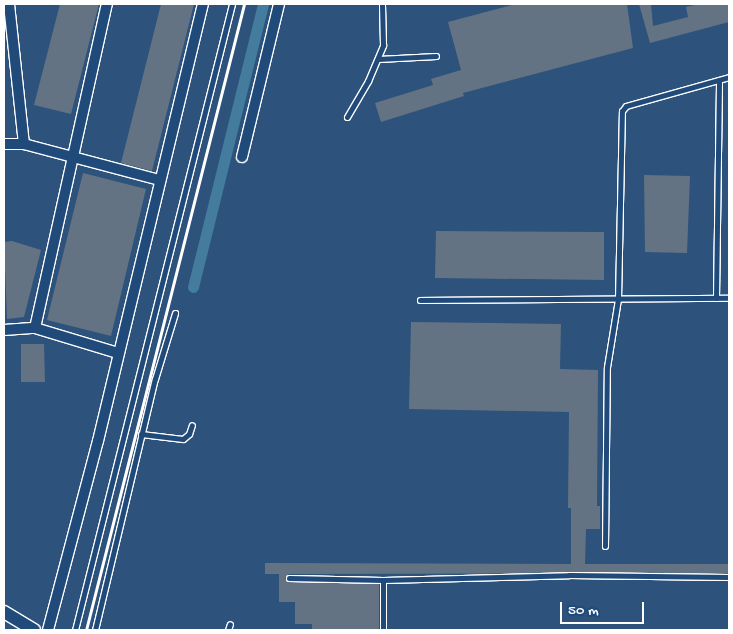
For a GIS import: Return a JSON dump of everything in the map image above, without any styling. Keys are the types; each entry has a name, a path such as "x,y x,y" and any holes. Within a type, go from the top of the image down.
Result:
{"street":[{"path":"9,4 24,144"},
{"path":"35,328 74,160 107,4"},
{"path":"48,630 203,4"},
{"path":"242,157 279,4"},
{"path":"4,144 24,144 74,160 159,180"},
{"path":"4,330 35,328 118,353"},
{"path":"4,614 34,630"}],"lane":[{"path":"75,630 232,4"},
{"path":"347,117 378,59 383,45 382,4"},
{"path":"378,59 436,56"},
{"path":"605,546 608,367 618,299 622,111 626,106 729,77"},
{"path":"716,298 719,80"},
{"path":"420,300 729,298"},
{"path":"95,630 141,434 175,313"},
{"path":"141,434 183,439 190,434 192,425"},
{"path":"289,578 383,580 569,575 729,577"},
{"path":"383,580 383,630"},
{"path":"228,630 230,624"}],"building":[{"path":"60,4 99,4 71,114 34,105"},
{"path":"161,4 194,4 152,171 121,163"},
{"path":"516,4 627,4 633,48 463,93 464,96 381,122 375,103 433,85 431,79 461,70 448,22"},
{"path":"639,4 651,4 653,26 688,17 686,7 699,4 729,4 729,22 650,43"},
{"path":"83,173 146,189 111,336 47,320"},
{"path":"644,175 690,176 687,253 645,252"},
{"path":"436,231 604,232 604,280 435,278"},
{"path":"12,241 41,250 24,317 7,319 4,242"},
{"path":"411,322 561,324 560,369 598,370 597,506 600,506 600,529 586,529 585,564 729,564 729,573 289,574 285,578 289,582 379,584 379,630 312,630 312,624 295,624 295,602 279,602 279,574 265,574 265,563 571,564 571,508 568,508 569,412 409,409"},
{"path":"21,344 44,344 45,382 21,382"}],"waterway":[{"path":"193,287 263,4"}],"railway":[{"path":"86,630 244,4"}]}
